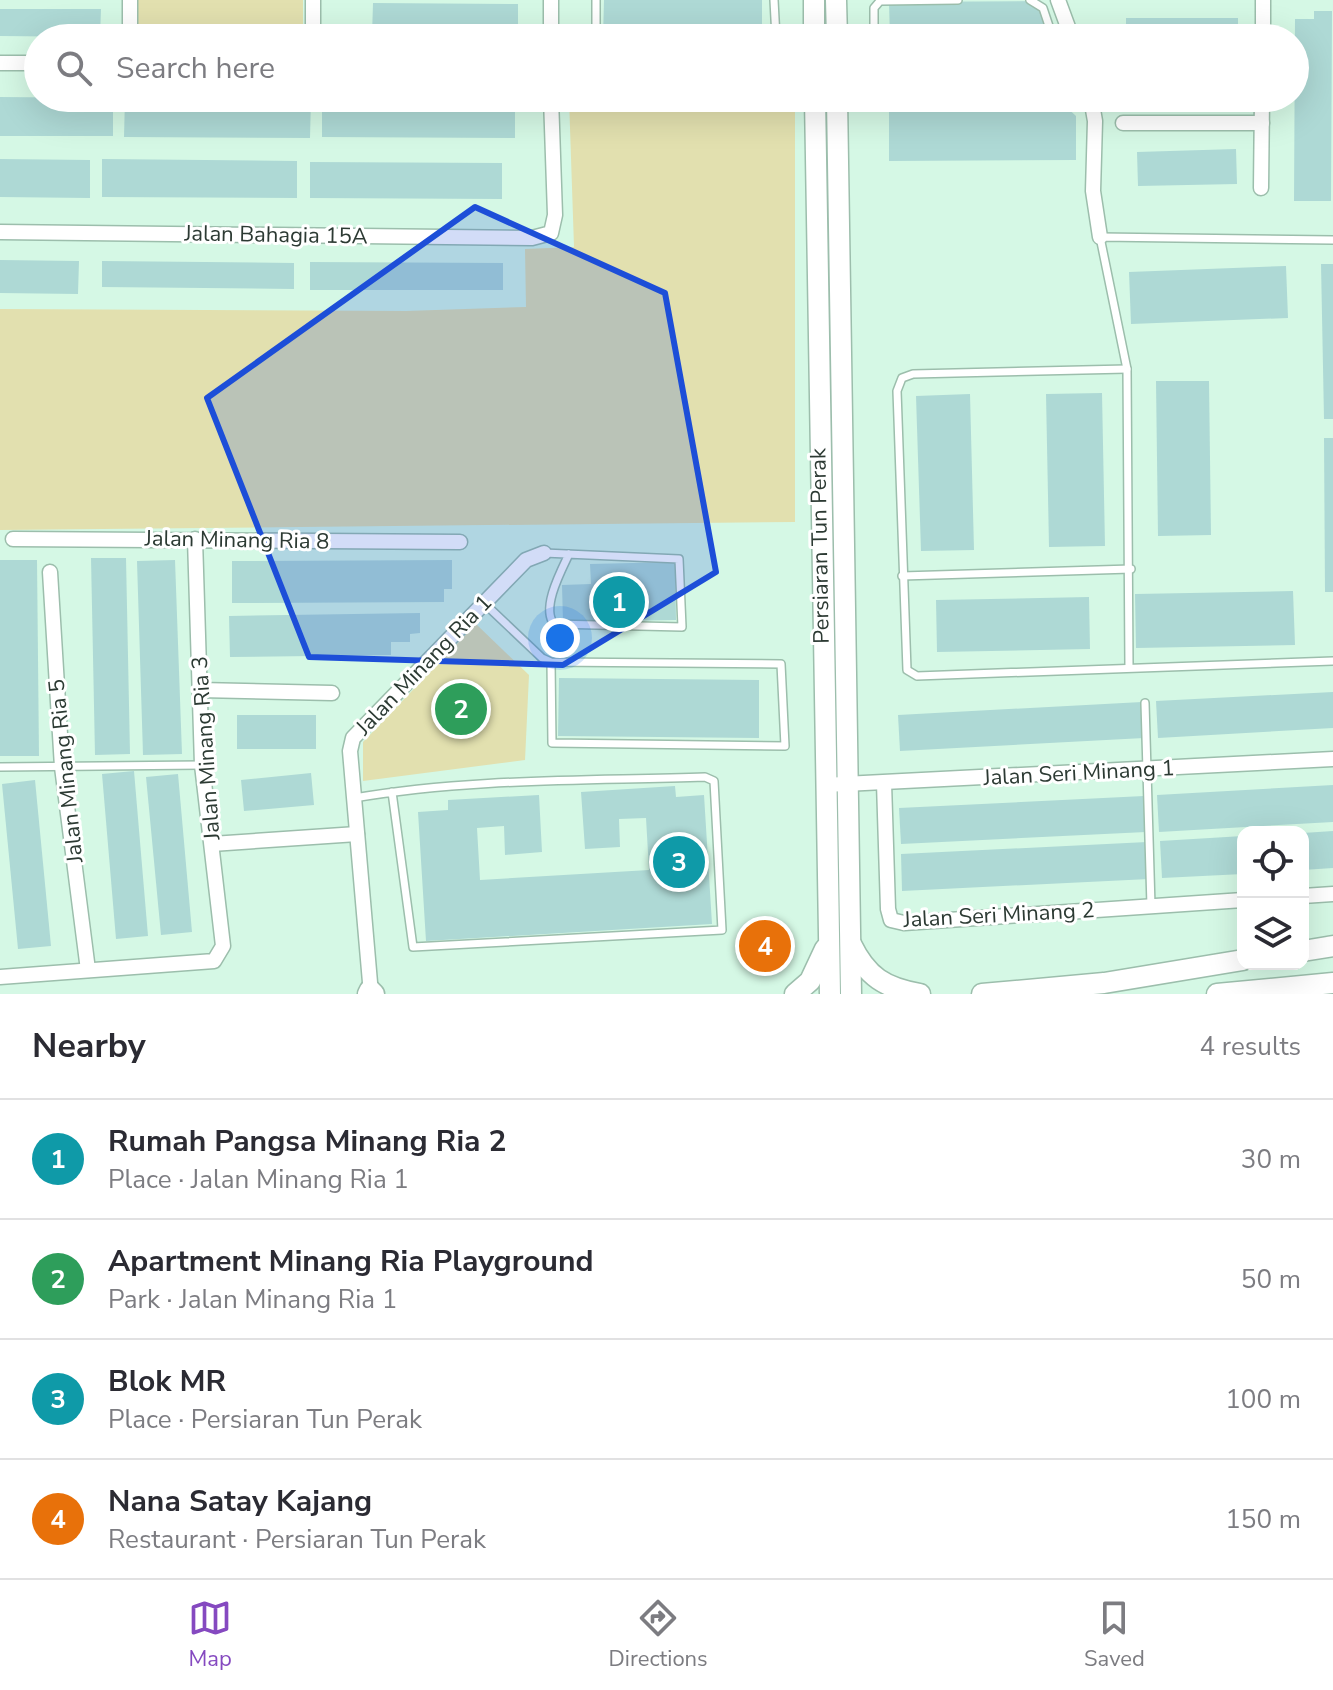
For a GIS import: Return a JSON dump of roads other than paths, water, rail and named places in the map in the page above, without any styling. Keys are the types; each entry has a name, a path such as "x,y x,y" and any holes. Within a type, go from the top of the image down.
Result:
{"street":[{"path":"130,0 130,24"},
{"path":"313,0 313,24"},
{"path":"551,0 551,24"},
{"path":"814,0 814,24"},
{"path":"836,0 837,24"},
{"path":"1058,0 1067,24"},
{"path":"1263,0 1263,24"},
{"path":"0,63 24,63"},
{"name":"Jalan Bahagia 15A","path":"0,232 532,238 551,233 555,215 551,112"},
{"name":"Persiaran Tun Perak","path":"815,112 830,994"},
{"name":"Persiaran Tun Perak","path":"837,112 851,994"},
{"path":"1093,112 1093,191 1100,237"},
{"path":"1261,188 1262,112"},
{"path":"1123,123 1262,123"},
{"name":"Jalan Minang Ria 8","path":"13,539 460,542"},
{"name":"Jalan Minang Ria 3","path":"88,970 214,961 223,946 202,765 195,539"},
{"name":"Jalan Minang Ria 1","path":"371,993 350,751 353,738 526,560 544,553"},
{"name":"Jalan Minang Ria 5","path":"50,572 62,767 88,970"},
{"path":"200,690 332,693"},
{"name":"Jalan Seri Minang 1","path":"825,785 1333,759"},
{"name":"Jalan Seri Minang 2","path":"884,783 888,909 891,920 904,923 1237,900"},
{"path":"212,844 357,834"},
{"path":"1309,896 1333,894"},
{"path":"850,941 861,965 879,983 920,994"},
{"path":"795,994 818,970 828,943"},
{"path":"1309,951 1332,952"},
{"path":"982,994 1104,983 1237,961"},
{"path":"0,977 88,970"},
{"path":"1217,994 1333,983"}],"lane":[{"path":"596,0 596,24"},
{"path":"774,0 775,24"},
{"path":"874,24 874,8 880,1 958,0"},
{"path":"1030,0 1043,8 1048,24"},
{"path":"1129,667 1131,569 1127,369 1100,237 1333,240"},
{"path":"1127,369 913,374 902,378 897,391 907,670 917,676 1333,661"},
{"path":"544,553 569,554 679,559 682,627 554,624 550,611 569,554"},
{"path":"902,576 1131,569"},
{"path":"484,603 542,658 551,662 781,664 785,746 552,743 551,662"},
{"path":"1145,703 1151,906"},
{"path":"0,767 202,765"},
{"path":"354,798 392,792 469,783 705,777 714,781 722,930 413,947 392,792"}],"place":[{"name":"Rumah Pangsa Minang Ria 2","path":"619,602"},
{"name":"Apartment Minang Ria Playground","path":"461,709"},
{"name":"Blok MR","path":"679,862"},
{"name":"Nana Satay Kajang","path":"765,946"}]}
